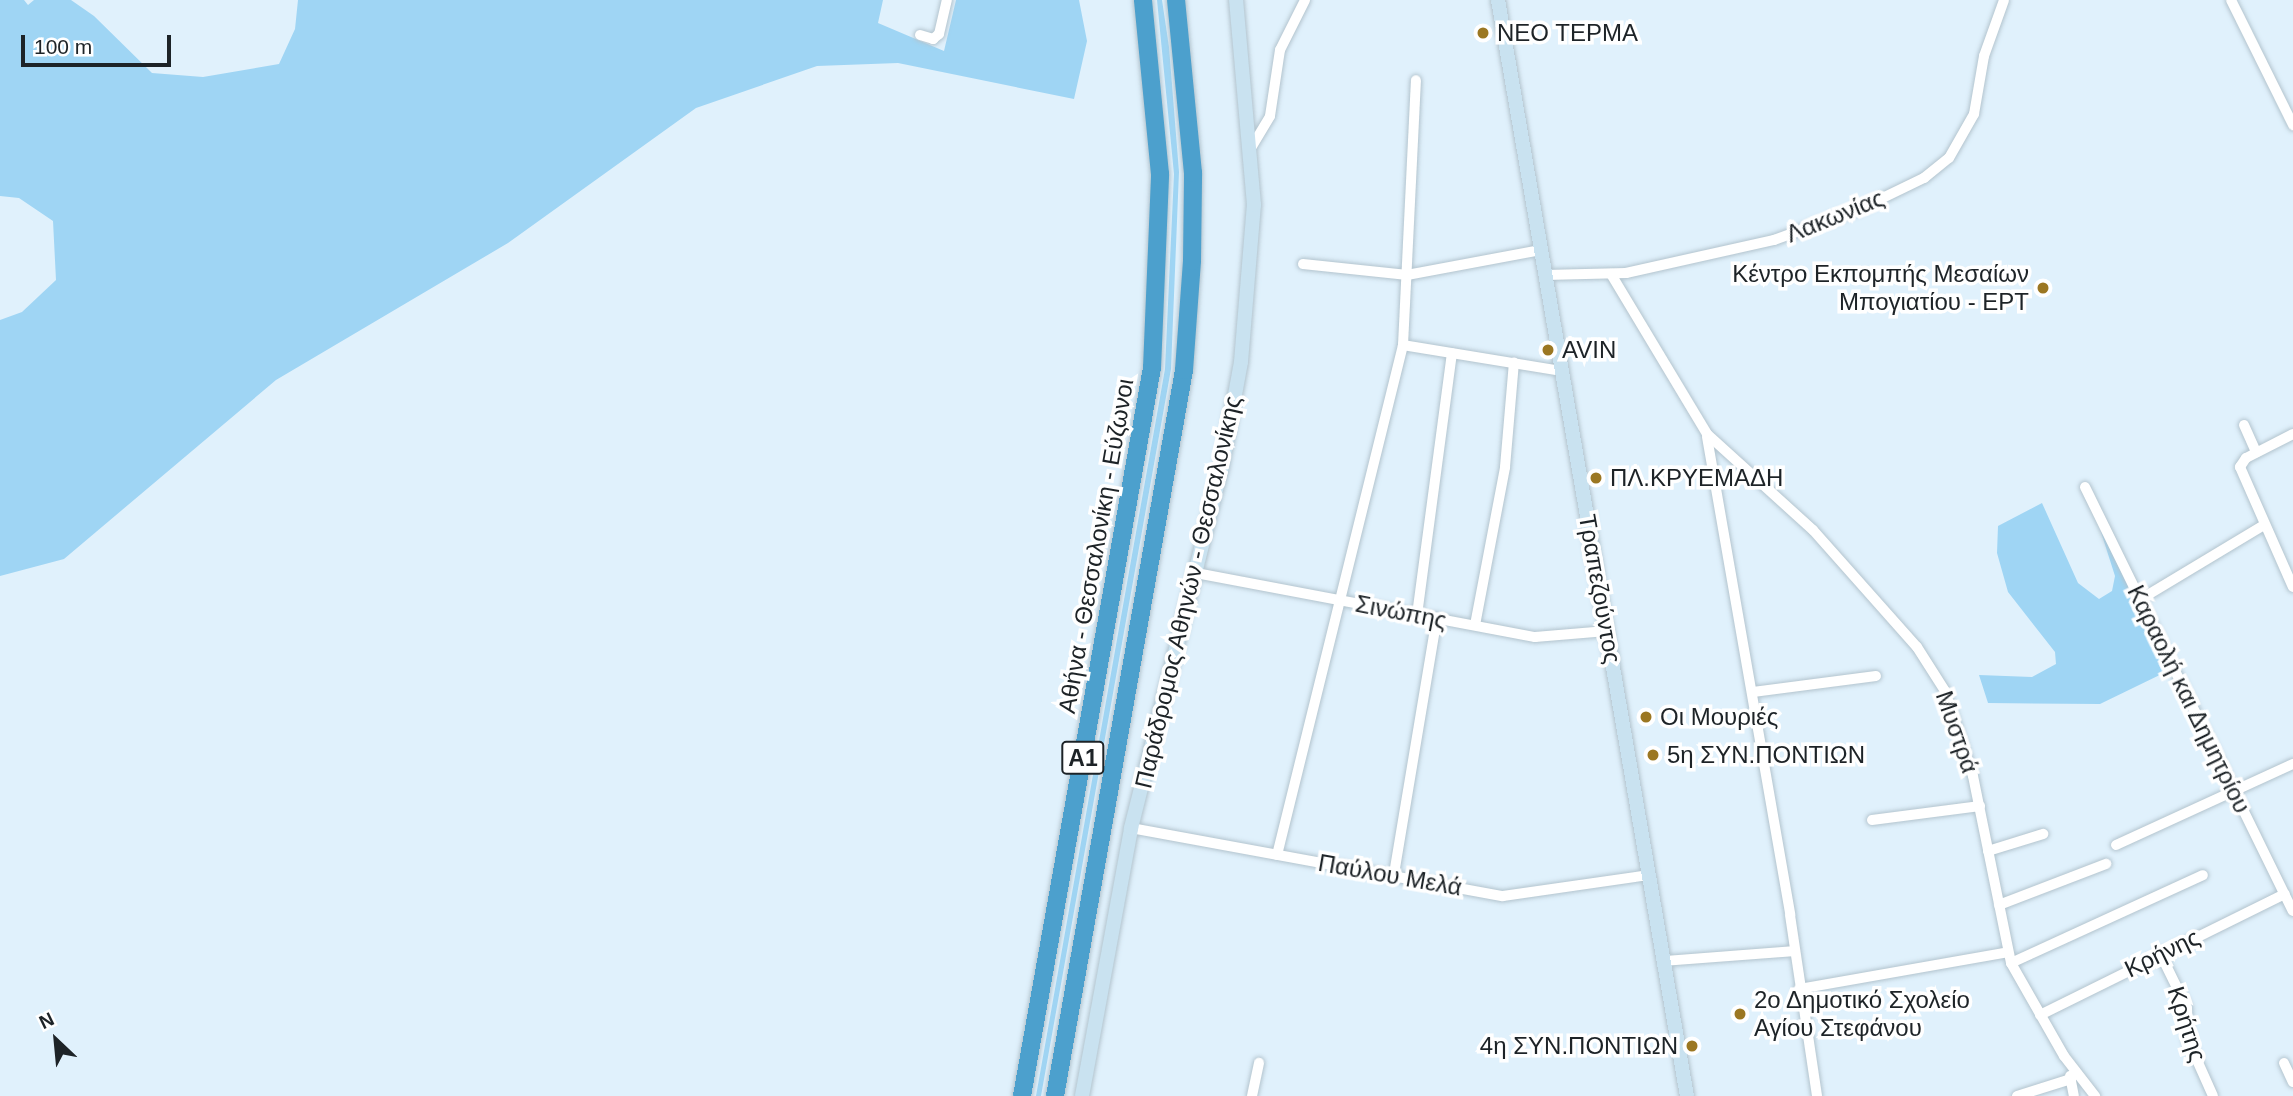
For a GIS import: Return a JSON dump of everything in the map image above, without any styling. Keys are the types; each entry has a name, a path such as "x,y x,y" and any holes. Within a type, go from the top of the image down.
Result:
{"highway":[{"name":"Αθήνα - Θεσσαλονίκη - Εύζωνοι","path":"1022,1096 1152,369 1160,174 1143,0"},
{"name":"Α1","path":"1055,1096 1184,370 1192,261 1193,173 1176,0"}],"main road":[{"name":"Παράδρομος Αθηνών - Θεσσαλονίκης","path":"1082,1096 1131,828 1196,573 1241,362 1254,205 1236,0"},
{"name":"Τραπεζούντος","path":"1498,0 1688,1096"}],"street":[{"path":"920,35 933,39 939,34 947,0"},
{"path":"1251,148 1270,116 1280,50 1305,0"},
{"name":"Λακωνίας","path":"1545,275 1611,274 1790,236 1924,178 1950,158 1974,114 1984,56 2004,0"},
{"path":"2231,0 2293,125"},
{"path":"1277,855 1404,345 1416,80"},
{"path":"1303,264 1407,275 1541,250"},
{"path":"1611,274 1707,434 1753,692 1816,1096"},
{"path":"1404,345 1562,371"},
{"path":"1417,615 1452,353"},
{"path":"1475,625 1506,467 1514,362"},
{"path":"2244,425 2256,452"},
{"name":"Μυστρά","path":"1707,434 1813,530 1917,646 1953,710 1979,806 2011,963 2064,1056 2095,1096"},
{"path":"2293,434 2256,452 2240,467 2293,587"},
{"name":"Καραολή και Δημητρίου","path":"2085,487 2293,911"},
{"path":"2141,598 2264,525"},
{"name":"Σινώπης","path":"1196,573 1535,637 1607,631"},
{"path":"1394,874 1437,618"},
{"path":"1753,692 1876,676"},
{"path":"2116,845 2293,764"},
{"path":"1872,820 1979,806"},
{"name":"Παύλου Μελά","path":"1131,828 1503,896 1649,875"},
{"path":"1988,851 2043,834"},
{"path":"1998,905 2106,864"},
{"path":"2011,963 2203,875"},
{"name":"Κρήνης","path":"2040,1015 2160,953 2285,894"},
{"path":"1664,961 1794,951"},
{"path":"1799,989 2008,952"},
{"name":"Κρήτης","path":"2160,953 2187,1008 2188,1040 2213,1096"},
{"path":"2064,1056 2074,1096"},
{"path":"1252,1096 1259,1063"},
{"path":"2284,1063 2293,1082"},
{"path":"2017,1096 2071,1079"}],"shaded area":[{"path":"0,0 24,0 28,5 34,0 71,0 94,16 152,73 203,77 279,64 295,29 298,0 883,0 878,23 944,51 956,0 1079,0 1087,41 1074,99 898,63 817,66 696,108 508,243 276,380 64,559 0,576 0,320 22,312 56,280 53,221 19,198 0,196"},
{"path":"1157,0 1162,0 1169,47 1179,172 1171,369 1041,1096 1036,1096 1165,369 1174,174"},
{"path":"2042,503 2078,583 2099,599 2112,591 2115,576 2100,529 2170,670 2100,704 1988,703 1979,675 2032,677 2056,664 2055,652 2008,592 1997,553 1998,526"}],"place":[{"name":"ΝΕΟ ΤΕΡΜΑ","path":"1483,33"},
{"name":"Κέντρο Εκπομπής Μεσαίων Μπογιατίου - ΕΡΤ","path":"2043,288"},
{"name":"AVIN","path":"1548,350"},
{"name":"ΠΛ.ΚΡΥΕΜΑΔΗ","path":"1596,478"},
{"name":"Οι Μουριές","path":"1646,717"},
{"name":"5η ΣΥΝ.ΠΟΝΤΙΩΝ","path":"1653,755"},
{"name":"2ο Δημοτικό Σχολείο Αγίου Στεφάνου","path":"1740,1014"},
{"name":"4η ΣΥΝ.ΠΟΝΤΙΩΝ","path":"1692,1046"}]}
